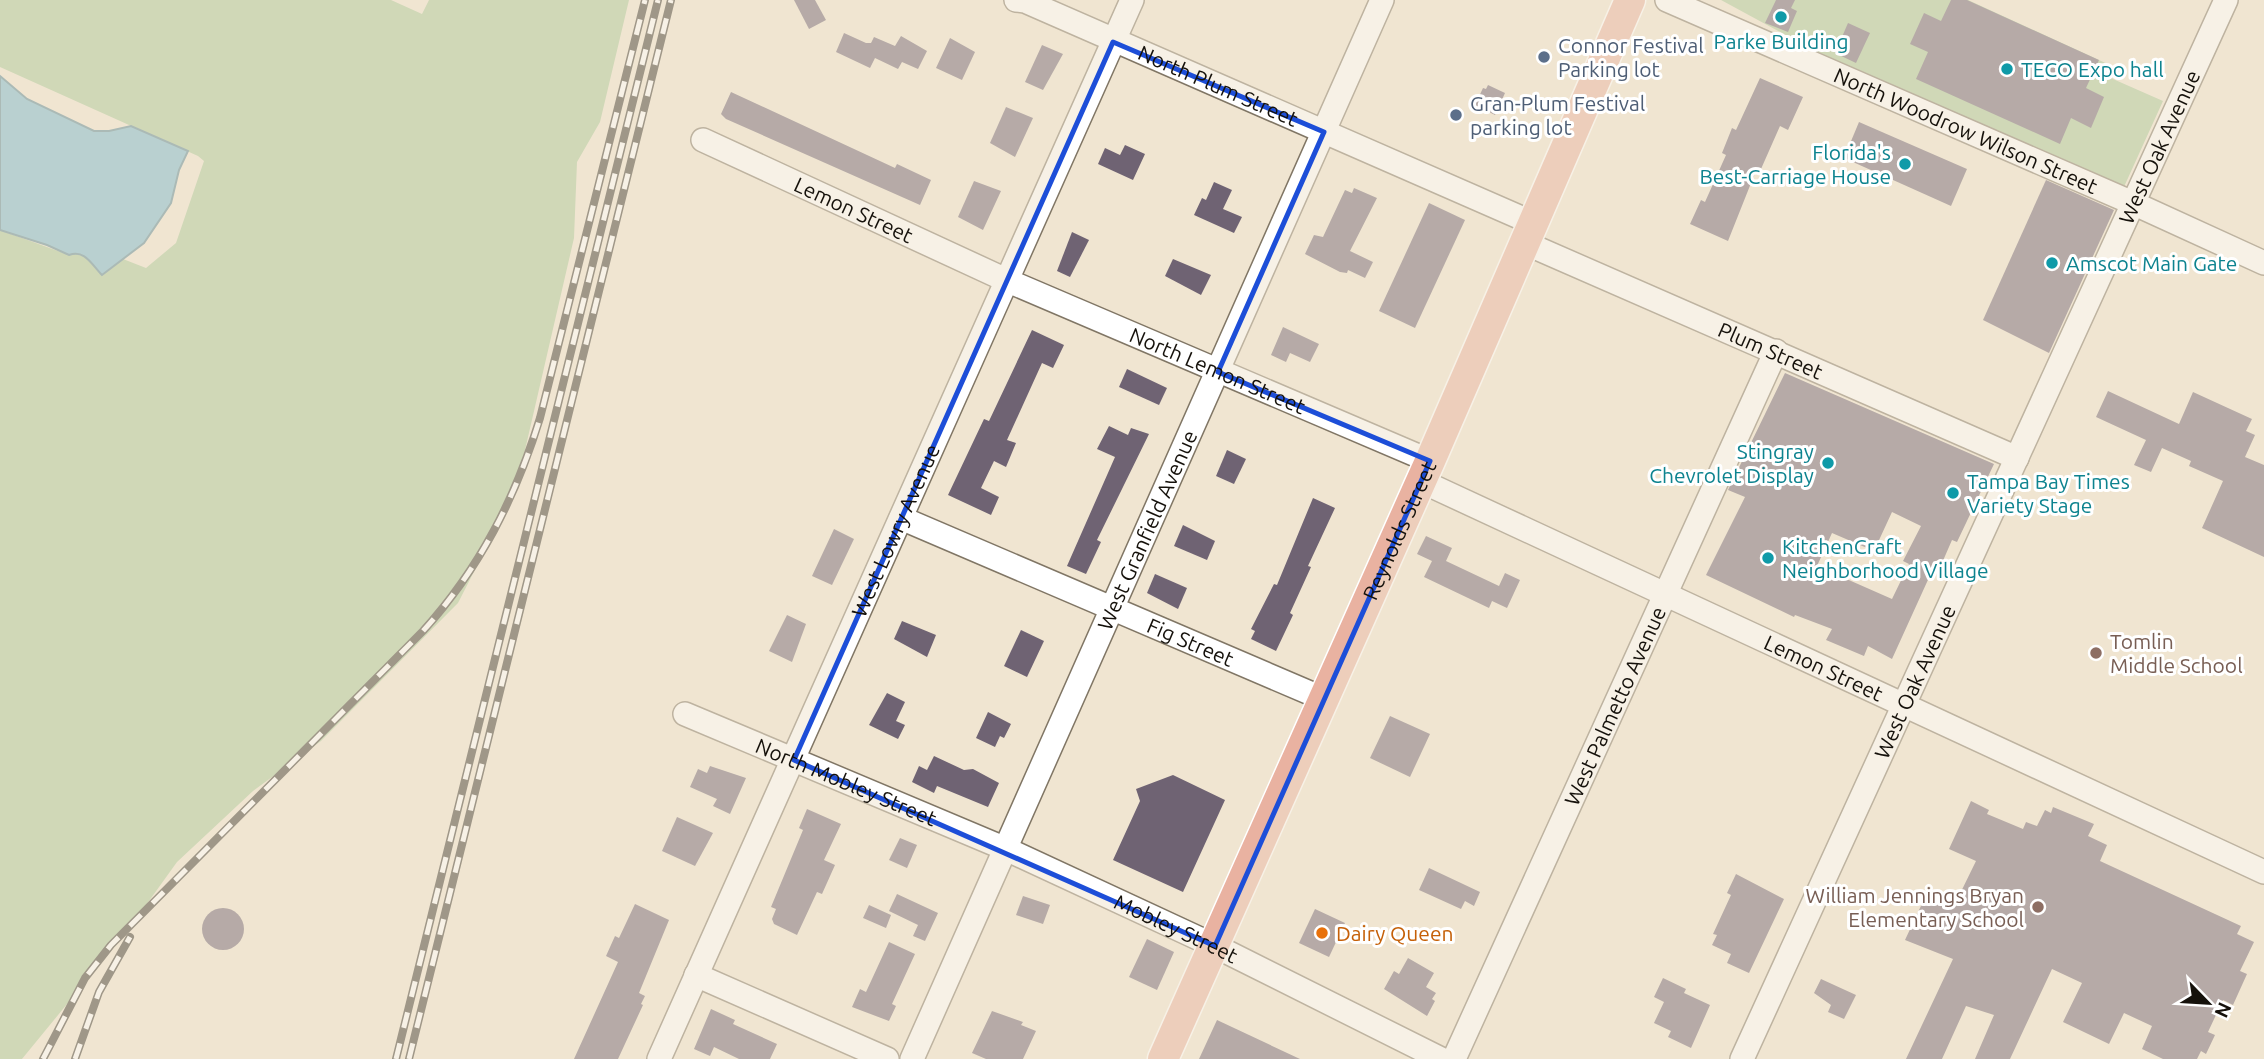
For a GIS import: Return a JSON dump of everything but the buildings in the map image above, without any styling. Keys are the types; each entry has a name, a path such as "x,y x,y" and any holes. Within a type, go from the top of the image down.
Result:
{"main road":[{"name":"Reynolds Street","path":"1163,1059 1426,471 1630,0"}],"street":[{"path":"1016,0 1025,1 1114,42"},
{"name":"West Lowry Avenue","path":"659,1059 1132,0"},
{"name":"West Granfield Avenue","path":"912,1059 1382,0"},
{"name":"North Woodrow Wilson Street","path":"1667,0 2264,263"},
{"name":"West Oak Avenue","path":"1742,1059 2226,0"},
{"name":"North Plum Street","path":"1114,42 1324,132"},
{"name":"Plum Street","path":"1324,132 1776,351 2017,458"},
{"name":"Lemon Street","path":"703,140 1006,280"},
{"name":"North Lemon Street","path":"1006,280 1218,372 1426,471"},
{"name":"West Palmetto Avenue","path":"1454,1059 1776,351"},
{"name":"Lemon Street","path":"1426,471 1663,595 2264,872"},
{"name":"Fig Street","path":"901,518 1324,699"},
{"name":"North Mobley Street","path":"685,714 1006,849"},
{"name":"Mobley Street","path":"1006,849 1215,946 1441,1059"},
{"path":"696,975 887,1059"}],"highlighted area":[{"path":"1113,42 1324,132 1218,372 1430,461 1215,946 794,760"}],"green space":[{"path":"0,0 391,0 422,14 429,0 629,0 600,122 577,162 574,238 516,489 458,603 321,741 253,791 177,862 131,926 22,1059 0,1059 0,230 69,255 84,256 102,275 123,259 146,268 176,243 204,161 0,67"},
{"path":"1721,0 1968,0 2112,66 2110,75 2113,79 2163,101 2123,189 1843,66"}],"water":[{"path":"0,76 27,99 94,131 131,126 188,151 179,170 171,203 144,243 102,275 80,254 69,255 0,230"}],"railway":[{"path":"43,1059 85,978 111,945 423,631 462,583 494,531 519,477 540,418 645,0"},
{"path":"396,1059 658,0"},
{"path":"409,1059 671,0"},
{"path":"75,1059 99,992 130,937"}],"place":[{"name":"Parke Building","path":"1781,17"},
{"name":"Connor Festival Parking lot","path":"1544,57"},
{"name":"TECO Expo hall","path":"2007,69"},
{"name":"Gran-Plum Festival parking lot","path":"1456,115"},
{"name":"Florida's Best-Carriage House","path":"1905,164"},
{"name":"Amscot Main Gate","path":"2052,263"},
{"name":"Stingray Chevrolet Display","path":"1828,463"},
{"name":"Tampa Bay Times Variety Stage","path":"1953,493"},
{"name":"KitchenCraft Neighborhood Village","path":"1768,558"},
{"name":"Tomlin Middle School","path":"2096,653"},
{"name":"William Jennings Bryan Elementary School","path":"2038,907"},
{"name":"Dairy Queen","path":"1322,933"}]}
